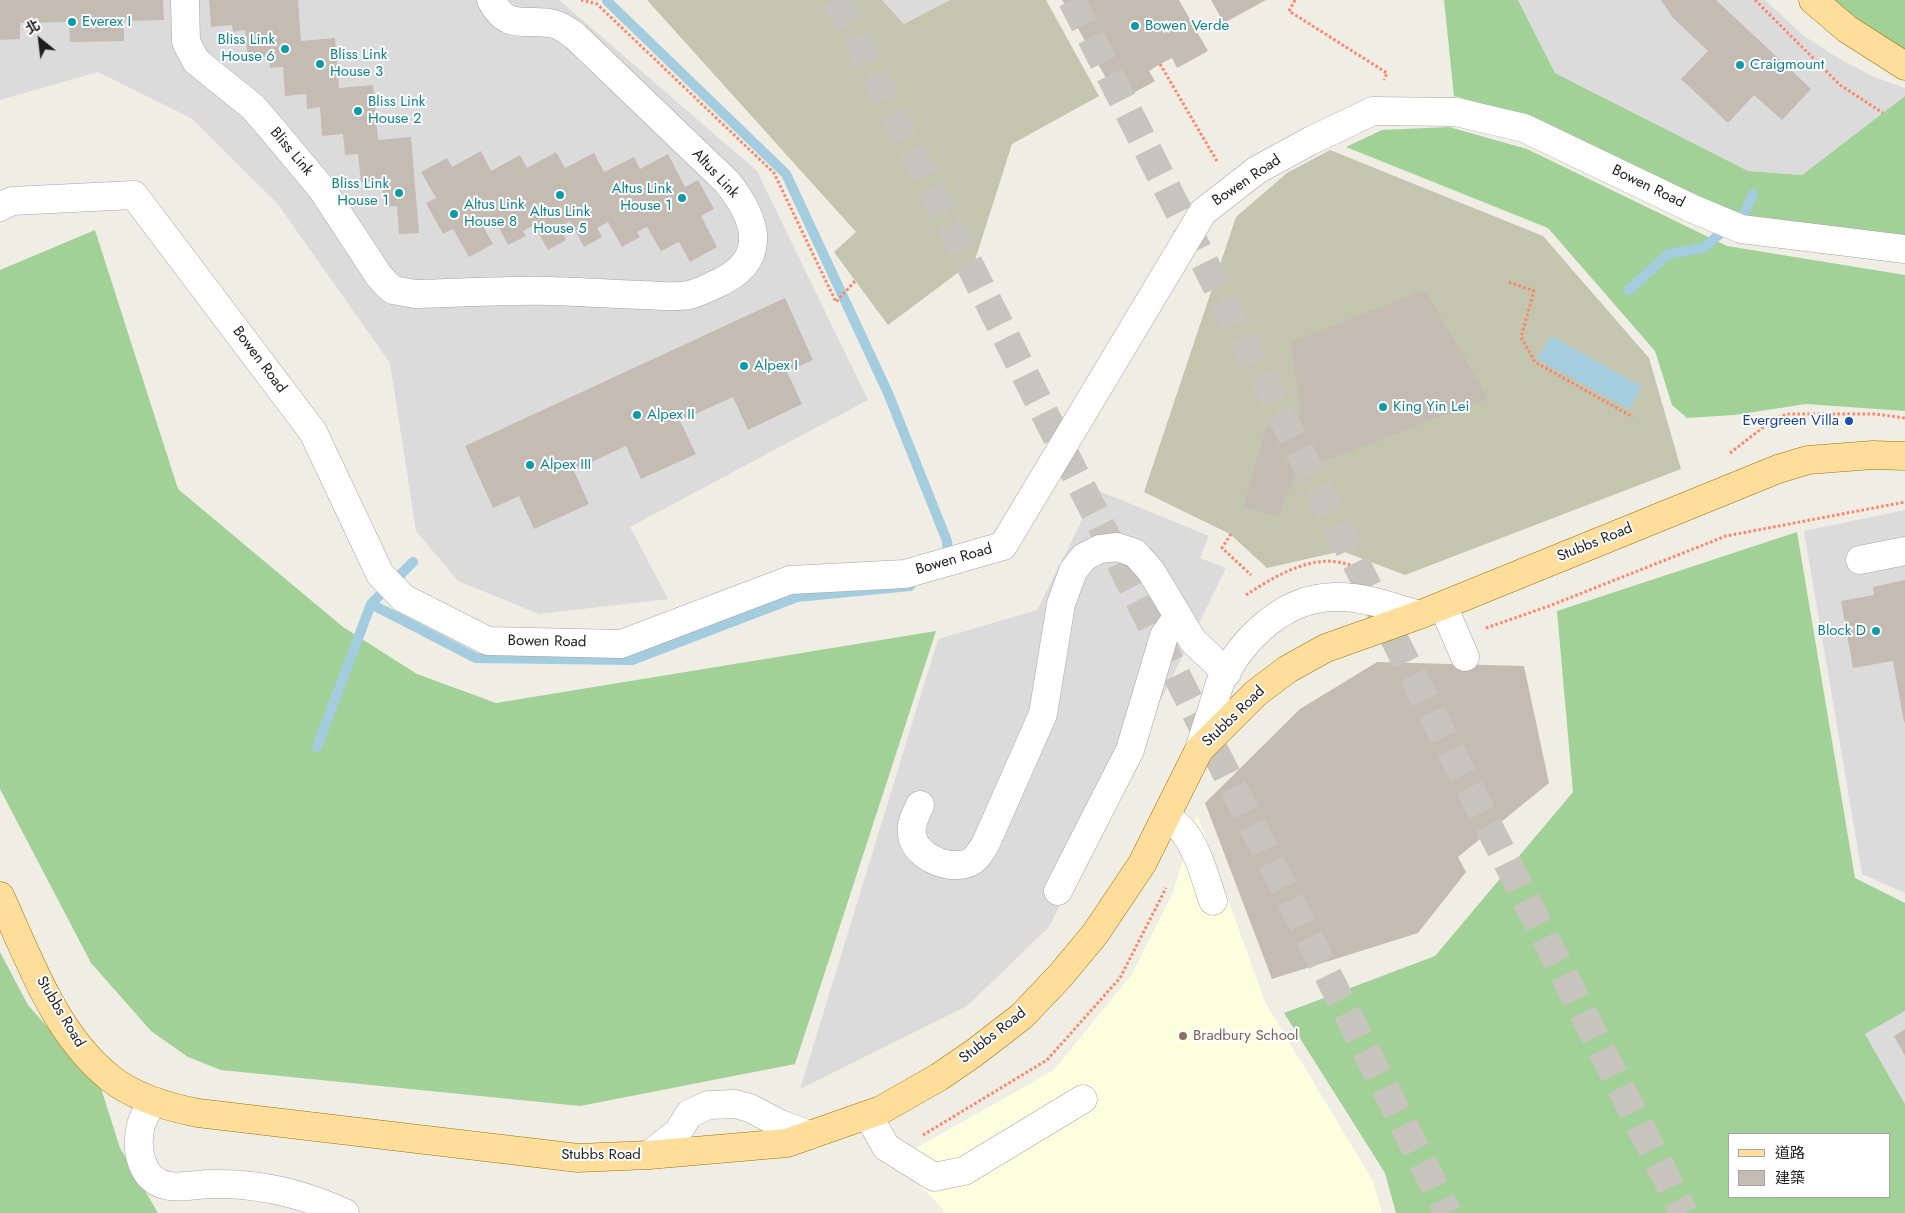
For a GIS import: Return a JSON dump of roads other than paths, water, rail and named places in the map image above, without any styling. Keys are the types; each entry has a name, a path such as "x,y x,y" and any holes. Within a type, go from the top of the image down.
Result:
{"main road":[{"path":"1813,0 1847,29 1905,66"},
{"name":"Stubbs Road","path":"0,896 45,992 70,1034 96,1065 111,1079 153,1101 175,1109 578,1158 787,1143 881,1110 939,1077 1022,1016 1060,976 1095,934 1142,864 1199,750 1256,693 1288,669 1326,648 1431,610 1778,469 1808,460 1872,455 1905,456"}],"street":[{"name":"Bliss Link","path":"185,0 186,42 196,61 253,107 272,129 322,189 348,226 378,276 393,290 415,294"},
{"name":"Altus Link","path":"415,294 552,291 689,295 729,279 747,261 752,249 752,222 738,196 727,182 575,36 564,28 553,24 529,23 508,18 498,12 491,0"},
{"name":"Bowen Road","path":"0,207 12,201 134,195 314,432 380,574 403,598 488,641 620,644 790,580 905,574 1003,546 1203,212 1257,170 1310,141 1373,111 1456,112 1524,128 1691,208 1741,229 1905,249"},
{"path":"920,805 912,824 912,835 920,850 930,858 943,864 966,864 975,859 986,843 1043,714 1061,604 1073,571 1084,557 1100,549 1117,547 1135,553 1151,571 1193,641 1227,673"},
{"path":"1860,560 1905,551"},
{"path":"1199,750 1221,682 1246,642 1273,617 1291,607 1310,600 1338,597 1431,610 1461,647"},
{"path":"1058,891 1130,750 1164,636 1178,616"},
{"path":"1166,817 1183,831 1190,842 1198,858 1213,901"},
{"path":"868,1115 886,1146 934,1177 964,1171 1083,1099"},
{"path":"153,1101 142,1124 139,1153 142,1165 149,1175 158,1182 168,1186 212,1184 266,1188 320,1202 345,1213"},
{"path":"649,1154 678,1132 689,1114 708,1105 735,1104 750,1108 780,1124 810,1135"}],"water":[{"path":"1551,336 1642,387 1629,409 1537,359"}],"waterway":[{"path":"607,1 786,174 888,393 947,541 948,559"},
{"path":"1629,290 1668,254 1703,248 1744,214 1753,194"},
{"path":"317,747 371,604 413,562"},
{"path":"371,604 476,658 632,660 797,597 910,586"}],"tunnel":[{"path":"836,0 1448,1213"},
{"path":"1072,0 1684,1213"}],"place":[{"name":"Everex I","path":"72,22"},
{"name":"Bowen Verde","path":"1135,26"},
{"name":"Bliss Link House 6","path":"285,49"},
{"name":"Bliss Link House 3","path":"320,64"},
{"name":"Craigmount","path":"1740,65"},
{"name":"Bliss Link House 2","path":"358,111"},
{"name":"Bliss Link House 1","path":"399,193"},
{"name":"Altus Link House 5","path":"560,195"},
{"name":"Altus Link House 1","path":"682,198"},
{"name":"Altus Link House 8","path":"454,214"},
{"name":"Alpex I","path":"744,366"},
{"name":"King Yin Lei","path":"1383,407"},
{"name":"Alpex II","path":"637,415"},
{"name":"Evergreen Villa","path":"1849,421"},
{"name":"Alpex III","path":"530,465"},
{"name":"Block D","path":"1876,631"},
{"name":"Bradbury School","path":"1183,1036"}]}
